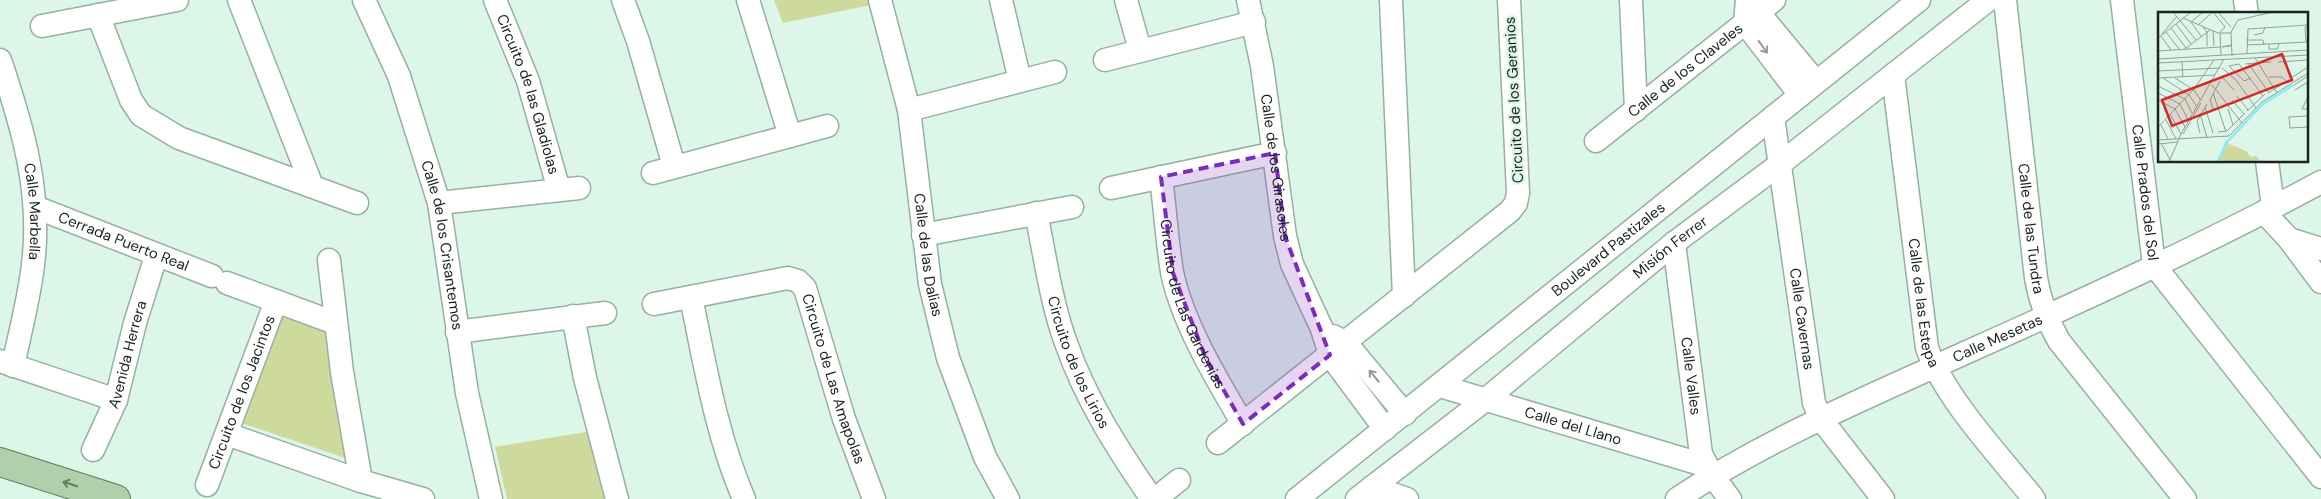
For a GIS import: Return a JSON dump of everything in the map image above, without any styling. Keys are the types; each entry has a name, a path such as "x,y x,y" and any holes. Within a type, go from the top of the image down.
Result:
{"main road":[{"path":"0,462 109,498"}],"street":[{"path":"42,26 177,0"},
{"path":"239,0 312,186"},
{"name":"Calle de los Crisantemos","path":"364,0 399,76 438,203 457,332 478,446 491,499"},
{"name":"Circuito de las Gladiolas","path":"438,203 569,189 495,0"},
{"path":"622,0 638,41 663,170 827,126"},
{"path":"748,0 790,136"},
{"name":"Calle de las Dalias","path":"880,0 909,110 930,284 948,358 985,457 1008,499"},
{"path":"1001,0 1020,81"},
{"path":"1126,0 1140,50"},
{"name":"Calle de los Girasoles","path":"1248,0 1254,22 1275,153 1285,236 1292,264 1322,329 1338,349 1405,414"},
{"path":"1391,0 1404,296"},
{"name":"Circuito de los Geranios","path":"1218,443 1510,211 1516,203 1518,193 1509,0"},
{"path":"1631,0 1636,110"},
{"name":"Boulevard Pastizales","path":"1297,499 1919,0"},
{"name":"Misión Ferrer","path":"1365,493 1485,400 1674,243 1780,164 1988,0"},
{"name":"Calle de las Tundra","path":"2005,0 2036,278 2039,298 2045,317 2059,341 2185,499"},
{"name":"Calle Prados del Sol","path":"2122,0 2154,265 2321,477"},
{"path":"1754,8 1808,89"},
{"name":"Calle de los Claveles","path":"1596,141 1636,110 1754,8"},
{"path":"98,15 130,100 141,115 179,138 357,203"},
{"path":"1105,60 1254,22"},
{"name":"Calle Marbella","path":"0,60 21,121 31,169 35,207 33,264 7,364"},
{"path":"909,110 1055,72"},
{"name":"Calle de las Estepa","path":"1893,75 1927,348 1934,367 1952,396 2034,499"},
{"name":"Calle Cavernas","path":"1773,117 1810,386 1814,403 1821,419 1883,499"},
{"path":"1111,188 1275,153"},
{"path":"2267,162 2269,210 2321,282"},
{"name":"Circuito de Las Gardenias","path":"1161,177 1175,282 1186,316 1206,359 1243,424"},
{"name":"Calle Mesetas","path":"1677,499 1710,471 2045,317 2269,210 2321,182"},
{"name":"Cerrada Puerto Real","path":"35,207 156,256 220,279"},
{"path":"923,234 1072,207"},
{"name":"Circuito de los Lirios","path":"1036,213 1052,292 1065,342 1088,396 1118,449 1154,499"},
{"path":"2289,239 2321,249"},
{"name":"Calle Valles","path":"1674,243 1701,454 1710,471 1730,499"},
{"name":"Avenida Herrera","path":"93,450 116,400 135,324 156,256"},
{"path":"329,260 342,372 361,480"},
{"name":"Circuito de Las Amapolas","path":"654,304 788,278 798,280 805,288 844,419 874,499"},
{"name":"Circuito de los Jacintos","path":"220,279 335,323"},
{"path":"691,297 715,415 733,473 744,499"},
{"name":"Circuito de los Jacintos","path":"207,485 276,301"},
{"path":"457,332 605,313"},
{"path":"573,316 585,378 617,499"},
{"name":"Calle de los Girasoles","path":"1338,349 1385,429"},
{"path":"7,364 116,400"},
{"name":"Calle del Llano","path":"1440,386 1710,471"},
{"path":"227,434 423,499"},
{"path":"1154,499 1179,480"},
{"path":"1365,493 1407,499"}],"highlighted area":[{"path":"1275,153 1285,236 1330,355 1243,424 1206,359 1173,273 1161,177"}],"green space":[{"path":"774,0 870,0 871,5 783,23"},
{"path":"283,309 326,323 348,459 241,423"},
{"path":"592,431 609,499 507,499 495,447"}]}
